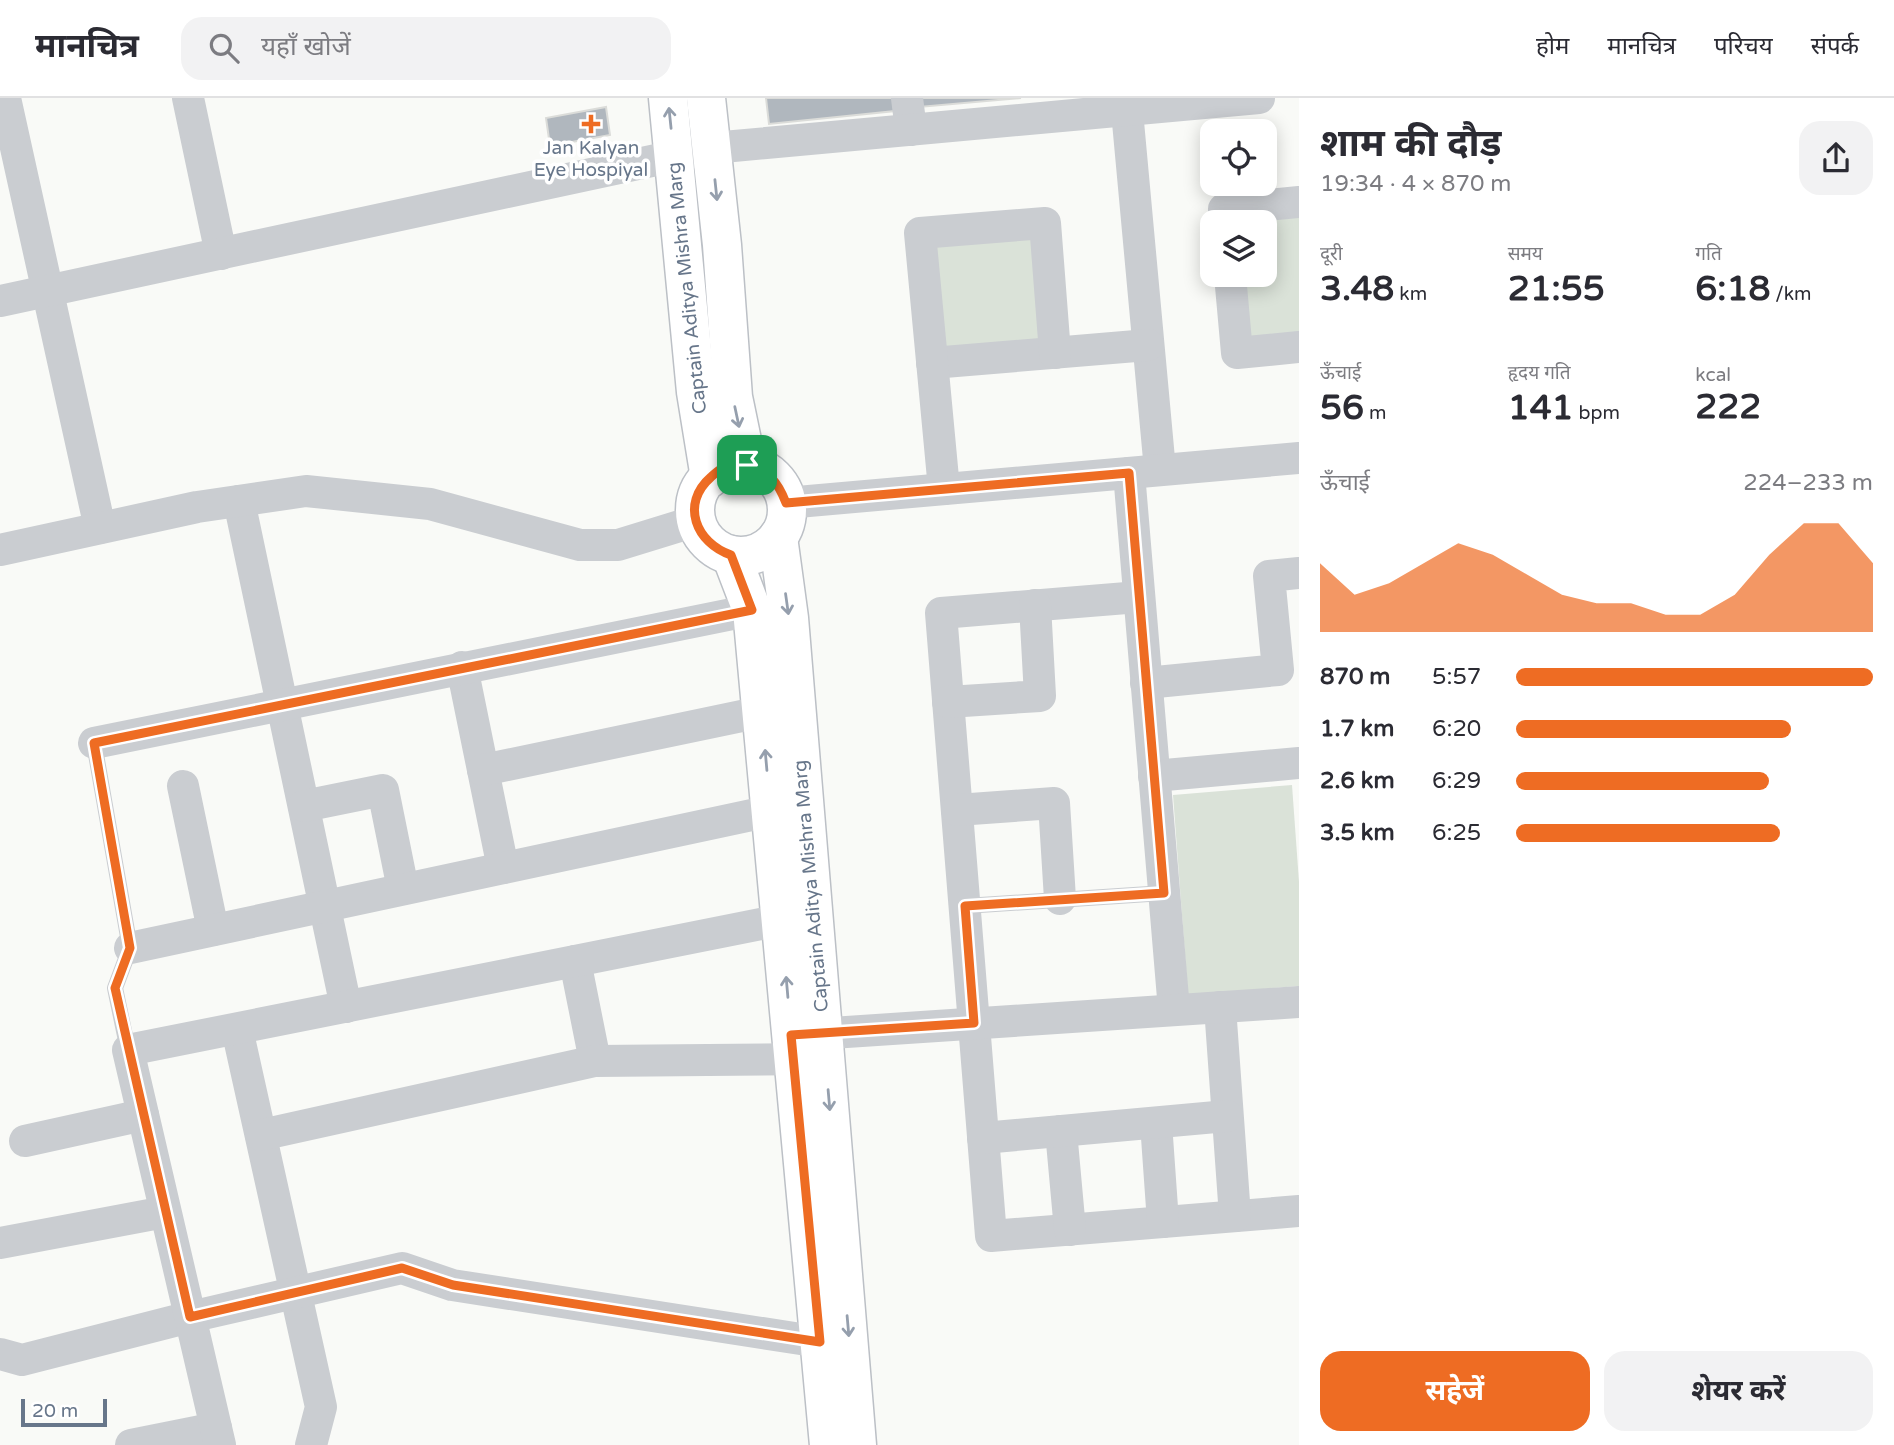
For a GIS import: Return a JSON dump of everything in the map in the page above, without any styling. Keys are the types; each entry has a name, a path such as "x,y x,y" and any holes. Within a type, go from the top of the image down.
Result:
{"street":[{"path":"5,98 100,528"},
{"path":"188,98 221,254"},
{"name":"Captain Aditya Mishra Marg","path":"668,98 696,392 710,478"},
{"name":"Captain Aditya Mishra Marg","path":"706,98 722,245 733,397 747,465"},
{"path":"907,98 911,130"},
{"path":"0,301 712,148 1243,99"},
{"path":"1127,111 1160,470"},
{"path":"1224,210 1299,202"},
{"path":"944,489 920,233 1045,223 1055,353"},
{"path":"1231,287 1237,353 1299,347"},
{"path":"932,363 1148,345"},
{"path":"782,520 944,489 1299,458"},
{"path":"747,465 759,468 776,481 782,520 764,550 749,555 731,555 715,548 702,536 696,521 695,500 702,485 710,478 726,466 747,465"},
{"path":"1129,473 1174,1010"},
{"path":"0,550 197,507 306,491 429,504 580,545 618,545 696,521"},
{"path":"239,501 346,1006"},
{"name":"Captain Aditya Mishra Marg","path":"782,520 789,618 820,1342 829,1445"},
{"name":"Captain Aditya Mishra Marg","path":"731,555 752,610 781,920 808,1047 858,1445"},
{"path":"1146,683 1278,670 1269,576 1299,573"},
{"path":"1139,597 942,613 991,1236 1299,1211"},
{"path":"948,702 1041,696 1035,606"},
{"path":"94,743 752,610"},
{"path":"462,667 503,868"},
{"path":"483,770 761,712"},
{"path":"1154,776 1299,764"},
{"path":"183,786 213,930"},
{"path":"304,806 383,790 403,889"},
{"path":"957,810 1054,803 1060,899"},
{"path":"130,948 770,811"},
{"path":"131,1445 218,1436 128,1050 781,920"},
{"path":"575,961 595,1061"},
{"path":"261,1135 595,1061 808,1047 974,1023 1299,1002"},
{"path":"1220,1007 1235,1216"},
{"path":"237,1029 321,1407 311,1445"},
{"path":"25,1140 142,1115"},
{"path":"983,1138 1227,1116"},
{"path":"1156,1123 1163,1222"},
{"path":"1061,1131 1070,1230"},
{"path":"0,1243 165,1212"},
{"path":"0,1354 22,1360 190,1317 402,1268 453,1285 820,1342"}],"lane":[{"path":"94,743 130,948 115,988 128,1050"},
{"path":"965,906 1164,893"}],"shaded area":[{"path":"1299,211 1299,335 1249,339 1245,287 1277,287 1277,215"},
{"path":"1036,233 1045,343 942,352 933,241"},
{"path":"1292,785 1299,882 1299,986 1188,995 1173,795"}],"building":[{"path":"766,98 894,98 895,111 769,124"},
{"path":"918,98 1021,98 919,107"},
{"path":"606,107 610,135 550,146 546,118"}],"place":[{"name":"Jan Kalyan Eye Hospiyal","path":"591,124"}],"route":[{"path":"732,465 747,465 759,468 776,481 786,503 1129,473 1164,893 965,906 974,1023 791,1035 820,1342 453,1285 402,1268 190,1317 115,988 130,948 94,743 752,610 731,555 721,552 702,536 696,521 695,500 702,485 720,469 732,465"}]}
